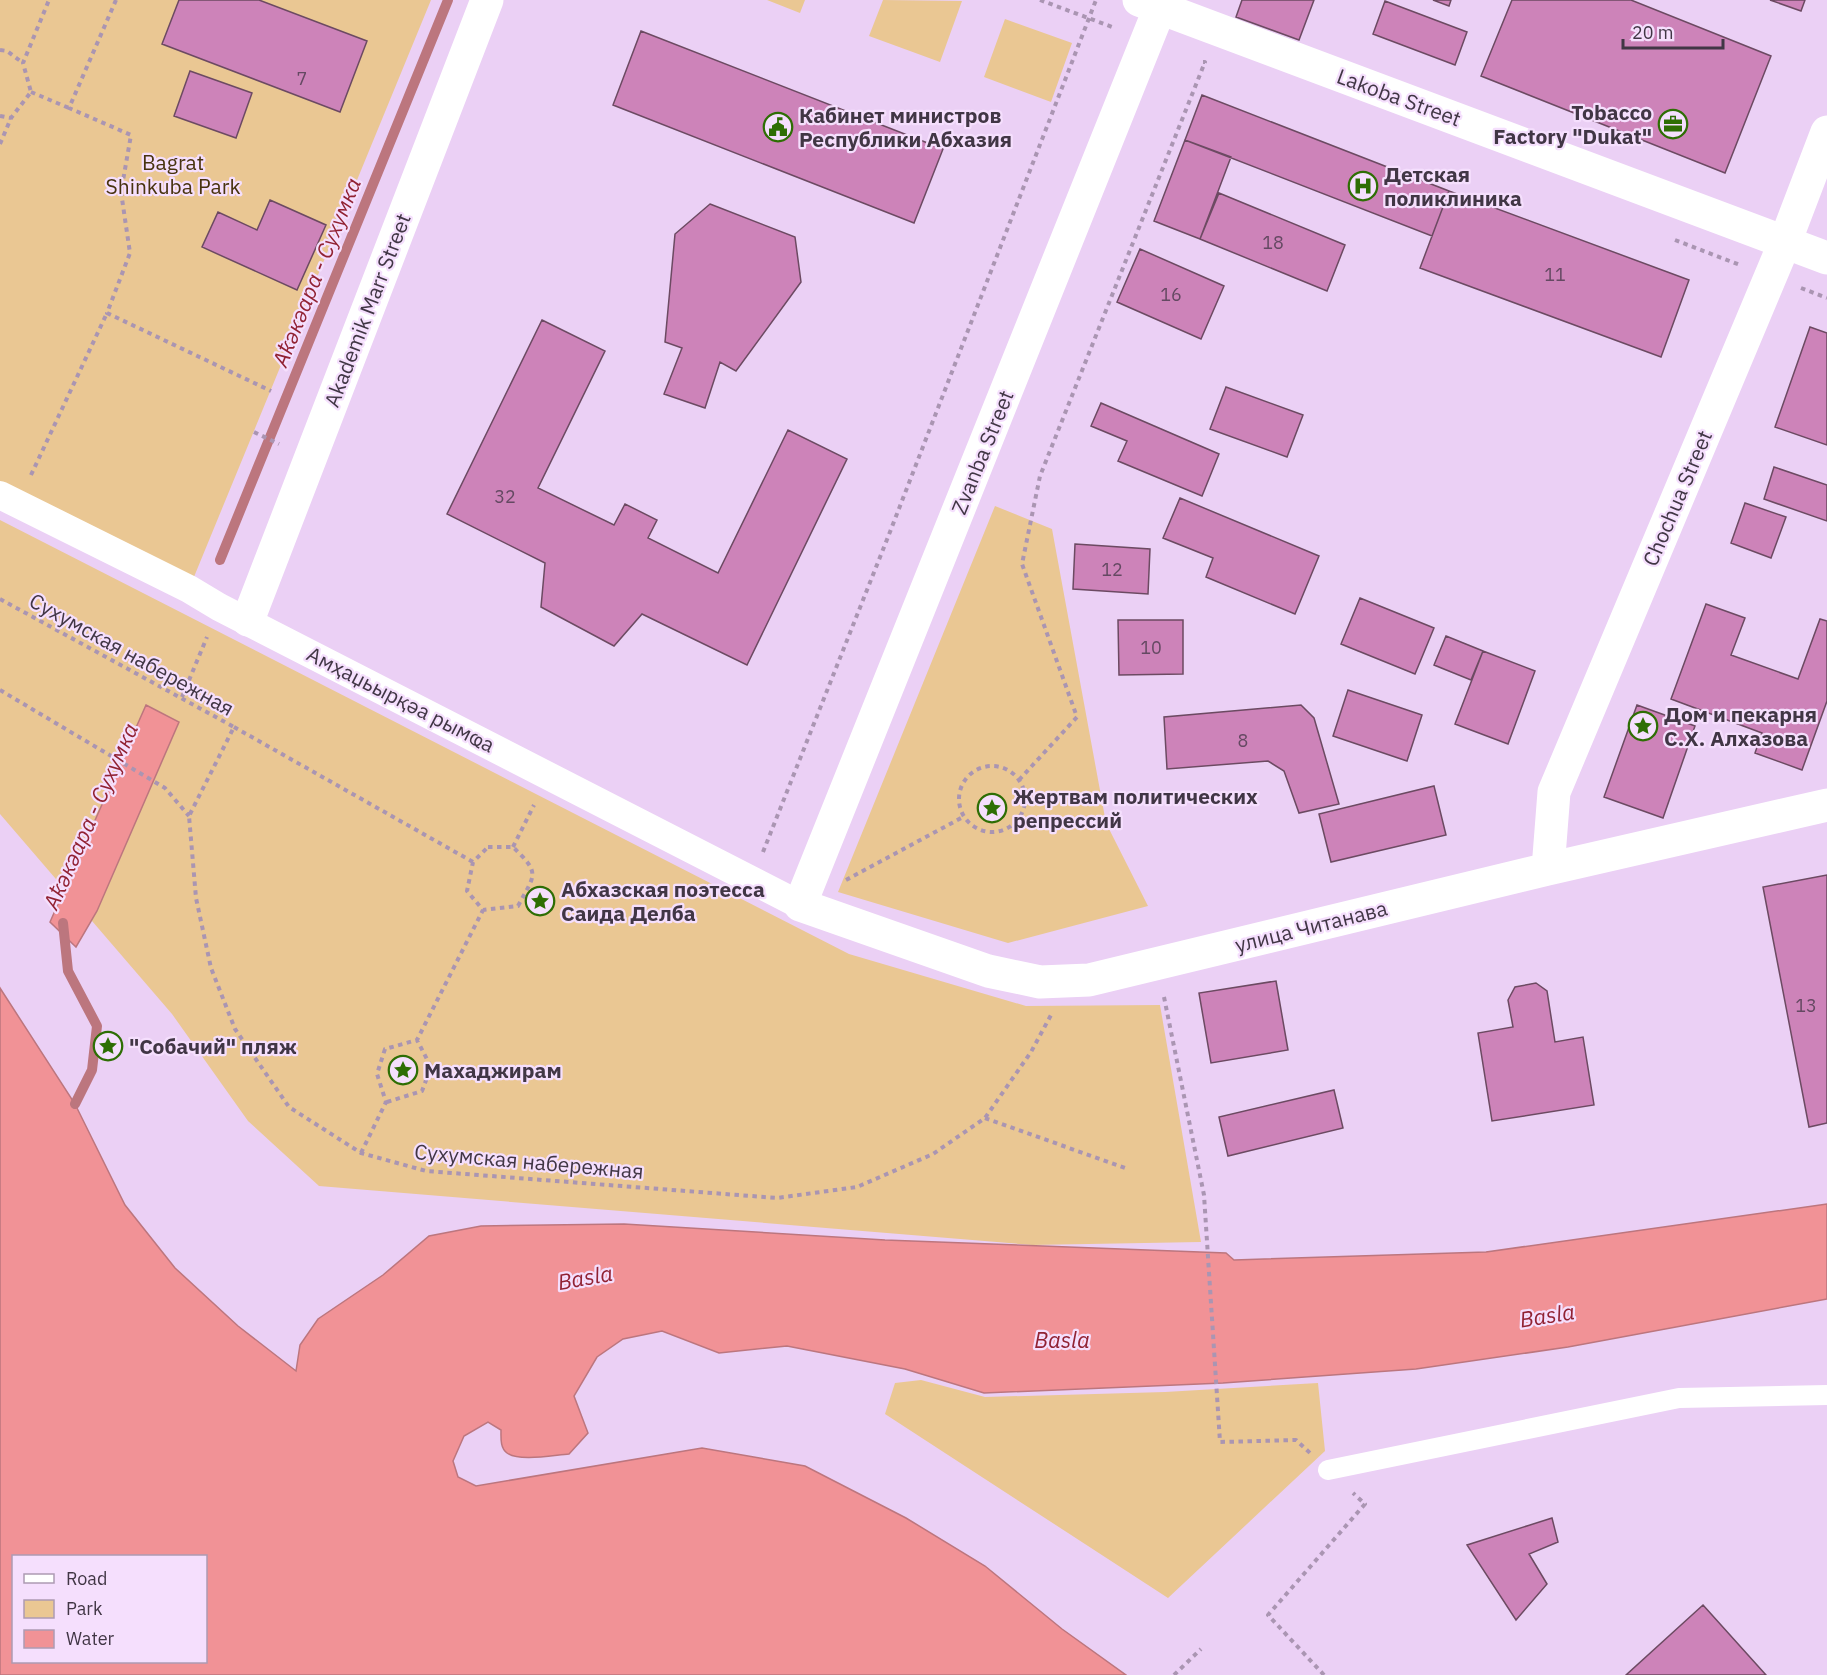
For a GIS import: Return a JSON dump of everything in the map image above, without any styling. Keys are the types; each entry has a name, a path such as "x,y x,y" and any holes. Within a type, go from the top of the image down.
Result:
{"main road":[{"name":"Akademik Marr Street","path":"234,613 488,0"},
{"name":"Zvanba Street","path":"800,904 1147,40 1154,3"},
{"name":"Lakoba Street","path":"1154,3 1827,258"},
{"name":"Chochua Street","path":"1548,869 1554,792 1785,242 1827,132"},
{"name":"улица Читанава","path":"800,904 988,971 1040,982 1089,981 1548,869 1827,805"}],"street":[{"name":"Амҳаџьырқәа рымҩа","path":"9,500 189,589 800,904"}],"lane":[{"path":"1328,1470 1679,1398 1827,1395"}],"path":[{"path":"23,63 49,0"},
{"path":"69,108 116,0"},
{"path":"1040,0 1147,40"},
{"path":"753,879 1096,0"},
{"path":"0,50 7,51 23,63 31,92"},
{"path":"1019,780 1077,717 1022,564 1040,476 1205,62 1196,59"},
{"path":"9,500 107,313 130,253 121,192 131,135 31,92"},
{"path":"0,144 11,118 31,92"},
{"path":"0,116 11,118"},
{"path":"107,313 271,391"},
{"path":"255,433 282,445"},
{"name":"Сухумская набережная","path":"0,598 234,727 189,816 196,898 211,968 235,1029 289,1107 361,1153 426,1171 777,1198 857,1187 933,1154 985,1118"},
{"path":"182,697 234,613"},
{"path":"0,690 165,788 189,816"},
{"path":"234,727 472,862"},
{"path":"989,766 1000,767 1011,772 1019,780 1025,801 1023,811 1010,828 990,833 970,825 963,817 959,807 962,784 978,769 989,766"},
{"path":"513,847 549,775"},
{"path":"800,904 963,817"},
{"path":"488,847 513,847 531,864 533,879 518,906 483,910 467,891 472,862 488,847"},
{"path":"361,1153 386,1102 377,1074 385,1049 417,1040 483,910"},
{"path":"1157,964 1204,1195 1220,1442 1296,1440 1365,1504 1268,1615 1323,1675"},
{"path":"1068,981 1031,1052 985,1118 1125,1168"},
{"path":"386,1102 422,1091 430,1067 417,1040"},
{"path":"1174,1675 1200,1649"}],"green space":[{"name":"Bagrat Shinkuba Park","path":"0,0 431,0 189,589 0,495"},
{"path":"767,0 805,0 800,13"},
{"path":"883,0 962,1 940,62 869,36"},
{"path":"1005,19 1072,43 1051,102 984,77"},
{"path":"995,506 1052,529 1106,823 1148,906 1008,943 838,892"},
{"path":"0,520 849,954 1026,1006 1160,1005 1201,1242 1032,1245 319,1186 248,1121 172,1014 0,814"},
{"path":"921,1380 985,1397 1165,1392 1318,1383 1325,1451 1168,1598 885,1414 895,1383"}],"water":[{"path":"146,705 179,722 97,911 76,947 50,922"},
{"name":"Basla","path":"0,988 75,1104 125,1205 175,1268 238,1326 296,1371 300,1345 318,1319 383,1275 429,1236 481,1226 624,1224 885,1240 1226,1253 1234,1260 1486,1252 1827,1204 1827,1299 1568,1347 1416,1369 1223,1383 984,1393 905,1369 787,1346 719,1353 662,1331 623,1339 597,1357 574,1396 588,1433 569,1454 528,1458 512,1456 503,1448 501,1430 488,1422 464,1436 453,1461 458,1477 476,1486 702,1448 805,1466 906,1518 985,1566 1062,1629 1126,1675 0,1675"}],"building":[{"path":"179,0 259,0 367,41 340,112 162,44"},
{"path":"1242,0 1314,0 1299,40 1236,17"},
{"path":"1433,0 1451,0 1449,6"},
{"name":"Tobacco Factory \"Dukat\"","path":"1512,0 1631,0 1771,56 1725,173 1481,76"},
{"path":"1770,0 1805,0 1801,11"},
{"path":"1385,1 1467,32 1455,65 1373,34"},
{"name":"Кабинет министров Республики Абхазия","path":"641,31 943,149 914,223 613,105"},
{"path":"190,71 252,93 236,138 174,116"},
{"path":"1202,95 1449,191 1432,236 1185,140"},
{"path":"1185,140 1231,157 1200,239 1154,221"},
{"path":"1449,191 1689,280 1661,357 1420,268"},
{"path":"1219,193 1345,245 1327,291 1200,239"},
{"path":"270,200 326,225 297,290 202,247 218,212 257,230"},
{"path":"710,204 795,237 801,282 736,371 720,362 705,408 664,394 682,348 665,342 675,234"},
{"path":"1140,249 1224,286 1201,339 1117,302"},
{"path":"542,320 605,351 538,488 614,525 625,504 657,520 648,538 718,573 788,430 847,459 747,665 642,614 614,646 541,607 545,563 447,514"},
{"path":"1810,327 1827,333 1827,445 1775,427"},
{"path":"1226,387 1303,415 1287,457 1210,429"},
{"path":"1101,403 1219,454 1202,496 1118,461 1127,441 1091,426"},
{"path":"1774,467 1827,485 1827,521 1764,499"},
{"path":"1180,498 1319,556 1295,614 1206,577 1213,558 1163,538"},
{"path":"1745,503 1786,517 1771,558 1731,543"},
{"path":"1075,544 1150,549 1148,594 1073,589"},
{"path":"1360,598 1434,628 1415,674 1341,644"},
{"path":"1706,604 1745,618 1731,655 1798,679 1820,619 1827,621 1827,701 1802,770 1755,753 1762,733 1671,699"},
{"path":"1118,620 1183,620 1183,674 1119,675"},
{"path":"1446,636 1483,651 1471,680 1434,665"},
{"path":"1483,651 1535,671 1508,744 1455,724"},
{"path":"1348,690 1422,715 1407,761 1333,736"},
{"path":"1301,705 1314,718 1339,804 1299,813 1284,771 1268,761 1167,769 1164,717"},
{"path":"1637,705 1695,726 1663,818 1604,797"},
{"path":"1434,786 1446,835 1331,862 1319,814"},
{"path":"1827,875 1827,1123 1809,1127 1763,887"},
{"path":"1276,981 1288,1050 1211,1063 1199,993"},
{"path":"1536,983 1547,991 1555,1042 1583,1037 1594,1105 1492,1121 1478,1033 1513,1027 1508,1000 1515,987"},
{"path":"1334,1090 1343,1128 1228,1156 1219,1117"},
{"path":"1552,1518 1558,1542 1529,1554 1547,1584 1516,1620 1467,1545"},
{"path":"1703,1605 1766,1675 1626,1675"}],"waterway":[{"name":"Аҟәкәара - Сухумка","path":"220,560 448,0"},
{"name":"Аҟәкәара - Сухумка","path":"63,923 68,971 97,1026 92,1070 75,1104"}],"place":[{"name":"Tobacco Factory \"Dukat\"","path":"1673,124"},
{"name":"Кабинет министров Республики Абхазия","path":"778,127"},
{"name":"Детская поликлиника","path":"1363,186"},
{"name":"Дом и пекарня С.Х. Алхазова","path":"1643,726"},
{"name":"Жертвам политических репрессий","path":"992,808"},
{"name":"Абхазская поэтесса Саида Делба","path":"540,901"},
{"name":"\"Собачий\" пляж","path":"108,1046"},
{"name":"Махаджирам","path":"403,1070"}]}
